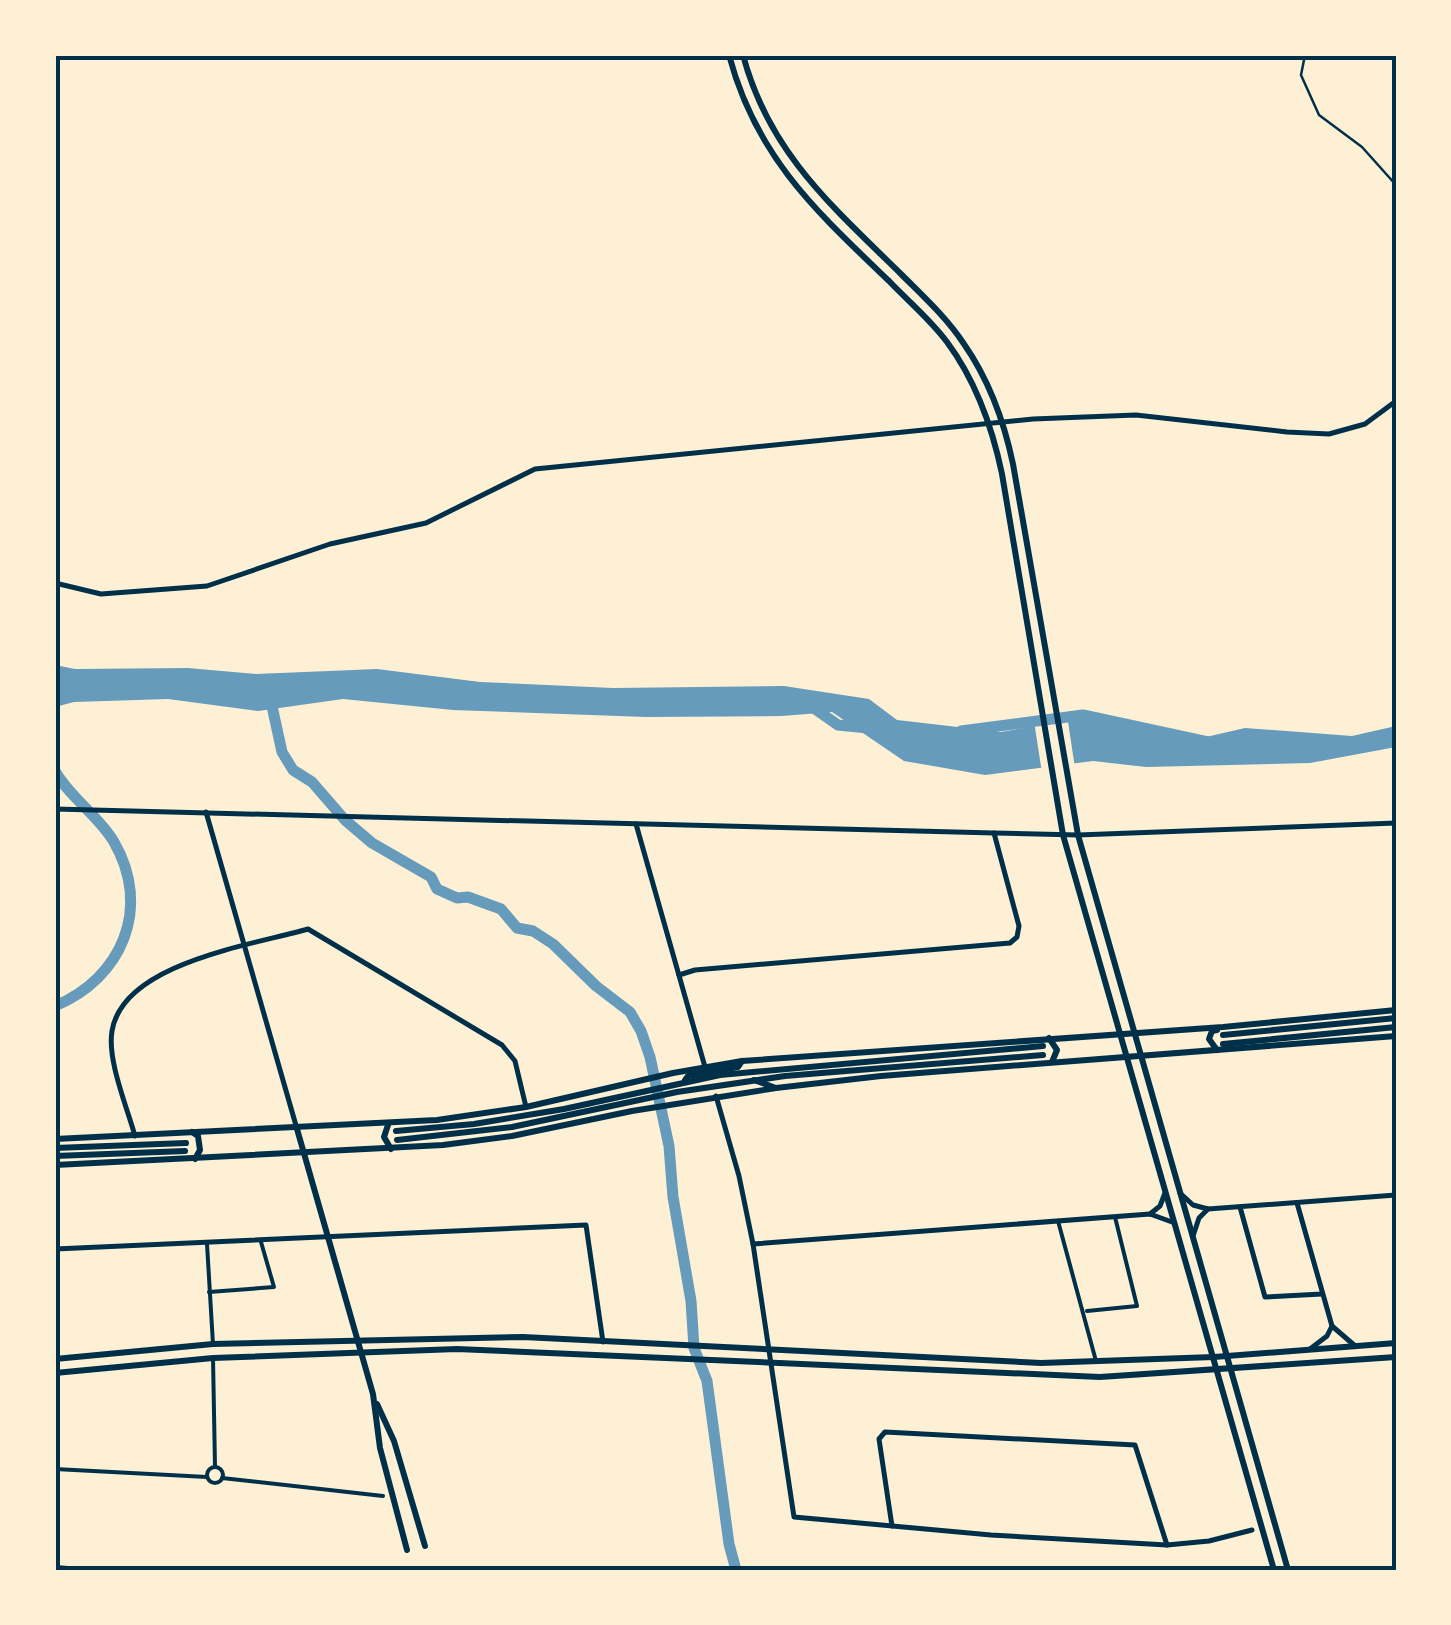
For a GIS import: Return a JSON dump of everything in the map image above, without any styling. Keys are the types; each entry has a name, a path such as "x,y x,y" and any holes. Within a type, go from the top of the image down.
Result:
{"highway":[{"path":"55,1569 68,1570"}],"main road":[{"path":"729,55 746,108 777,164 811,204 936,328 968,376 989,423 1002,474 1063,835 1274,1570"},
{"path":"743,55 764,116 787,154 816,190 944,318 980,369 1003,422 1014,464 1078,836 1288,1570"},
{"path":"55,1165 391,1149 512,1136 716,1096 881,1076 1129,1058 1396,1010"},
{"path":"1222,1039 1396,1018"},
{"path":"1222,1039 1396,1027"},
{"path":"1043,1056 753,1080 512,1127 396,1136 564,1109 679,1082 784,1067 1136,1033 1222,1039 1396,1036"},
{"path":"55,1139 388,1124 526,1107 742,1060 1046,1042 1057,1050 1051,1063"},
{"path":"679,1082 688,1076 738,1067 742,1060"},
{"path":"753,1080 776,1088"},
{"path":"388,1124 384,1137 391,1149"},
{"path":"297,1129 358,1340 380,1448 408,1550"},
{"path":"192,1132 201,1144 194,1160"},
{"path":"55,1148 185,1147 55,1156"},
{"path":"55,1359 212,1344 506,1337 1096,1362 1396,1343"},
{"path":"55,1373 214,1358 457,1349 1076,1377 1396,1357"},
{"path":"372,1394 394,1441 425,1546"}],"street":[{"path":"55,583 101,594 206,586 330,544 426,523 536,469 989,423 1136,414 1329,434 1365,424 1396,401"},
{"path":"55,810 1078,836 1396,823"},
{"path":"206,812 297,1129"},
{"path":"636,824 705,1066"},
{"path":"679,975 695,970 1010,944 1020,926 994,834"},
{"path":"136,1136 111,1044 119,1012 144,985 165,970 308,929 502,1046 515,1062 526,1107"},
{"path":"716,1096 753,1244 794,1517 1167,1545 1209,1541 1252,1530"},
{"path":"1150,1214 1164,1200 1165,1184"},
{"path":"1180,1193 1193,1205 1208,1210 1396,1195"},
{"path":"1297,1204 1332,1326 1356,1346"},
{"path":"1240,1207 1265,1297 1322,1294"},
{"path":"1193,1236 1208,1210"},
{"path":"753,1244 1150,1214 1176,1225"},
{"path":"1087,1311 1137,1306 1115,1217"},
{"path":"1058,1221 1096,1362"},
{"path":"55,1248 586,1225 603,1342"},
{"path":"209,1292 274,1287 261,1242"},
{"path":"207,1244 212,1344"},
{"path":"1310,1349 1327,1336 1332,1326"},
{"path":"214,1358 215,1467"},
{"path":"892,1526 879,1439 885,1432 1135,1445 1167,1545"},
{"path":"207,1477 215,1467"},
{"path":"215,1467 222,1471 222,1478"},
{"path":"55,1469 207,1477 214,1483 222,1478 383,1496"}],"lane":[{"path":"1304,55 1301,75 1319,115 1362,147 1396,185"}],"water":[{"path":"55,665 75,669 188,668 256,674 377,669 480,682 613,688 784,686 869,699 897,720 1001,732 1079,718 1193,740 1245,728 1352,736 1396,726 1396,747 1310,763 1146,767 1093,761 985,775 904,761 832,712 646,717 453,710 343,699 258,711 168,699 74,702 55,707"}],"pier":[{"path":"1067,715 1075,768 1042,773 1034,721"}],"waterway":[{"path":"270,697 282,752 293,770 312,782 345,820 372,843 431,877 437,889 501,909 517,928 533,931 553,944 596,986 630,1012 641,1031 669,1146 694,1348 707,1381 736,1570"},
{"path":"808,704 838,725 868,728"},
{"path":"961,731 1083,715 1208,742"},
{"path":"55,771 114,842 130,892 130,916 113,959 98,978 55,1006"}]}
